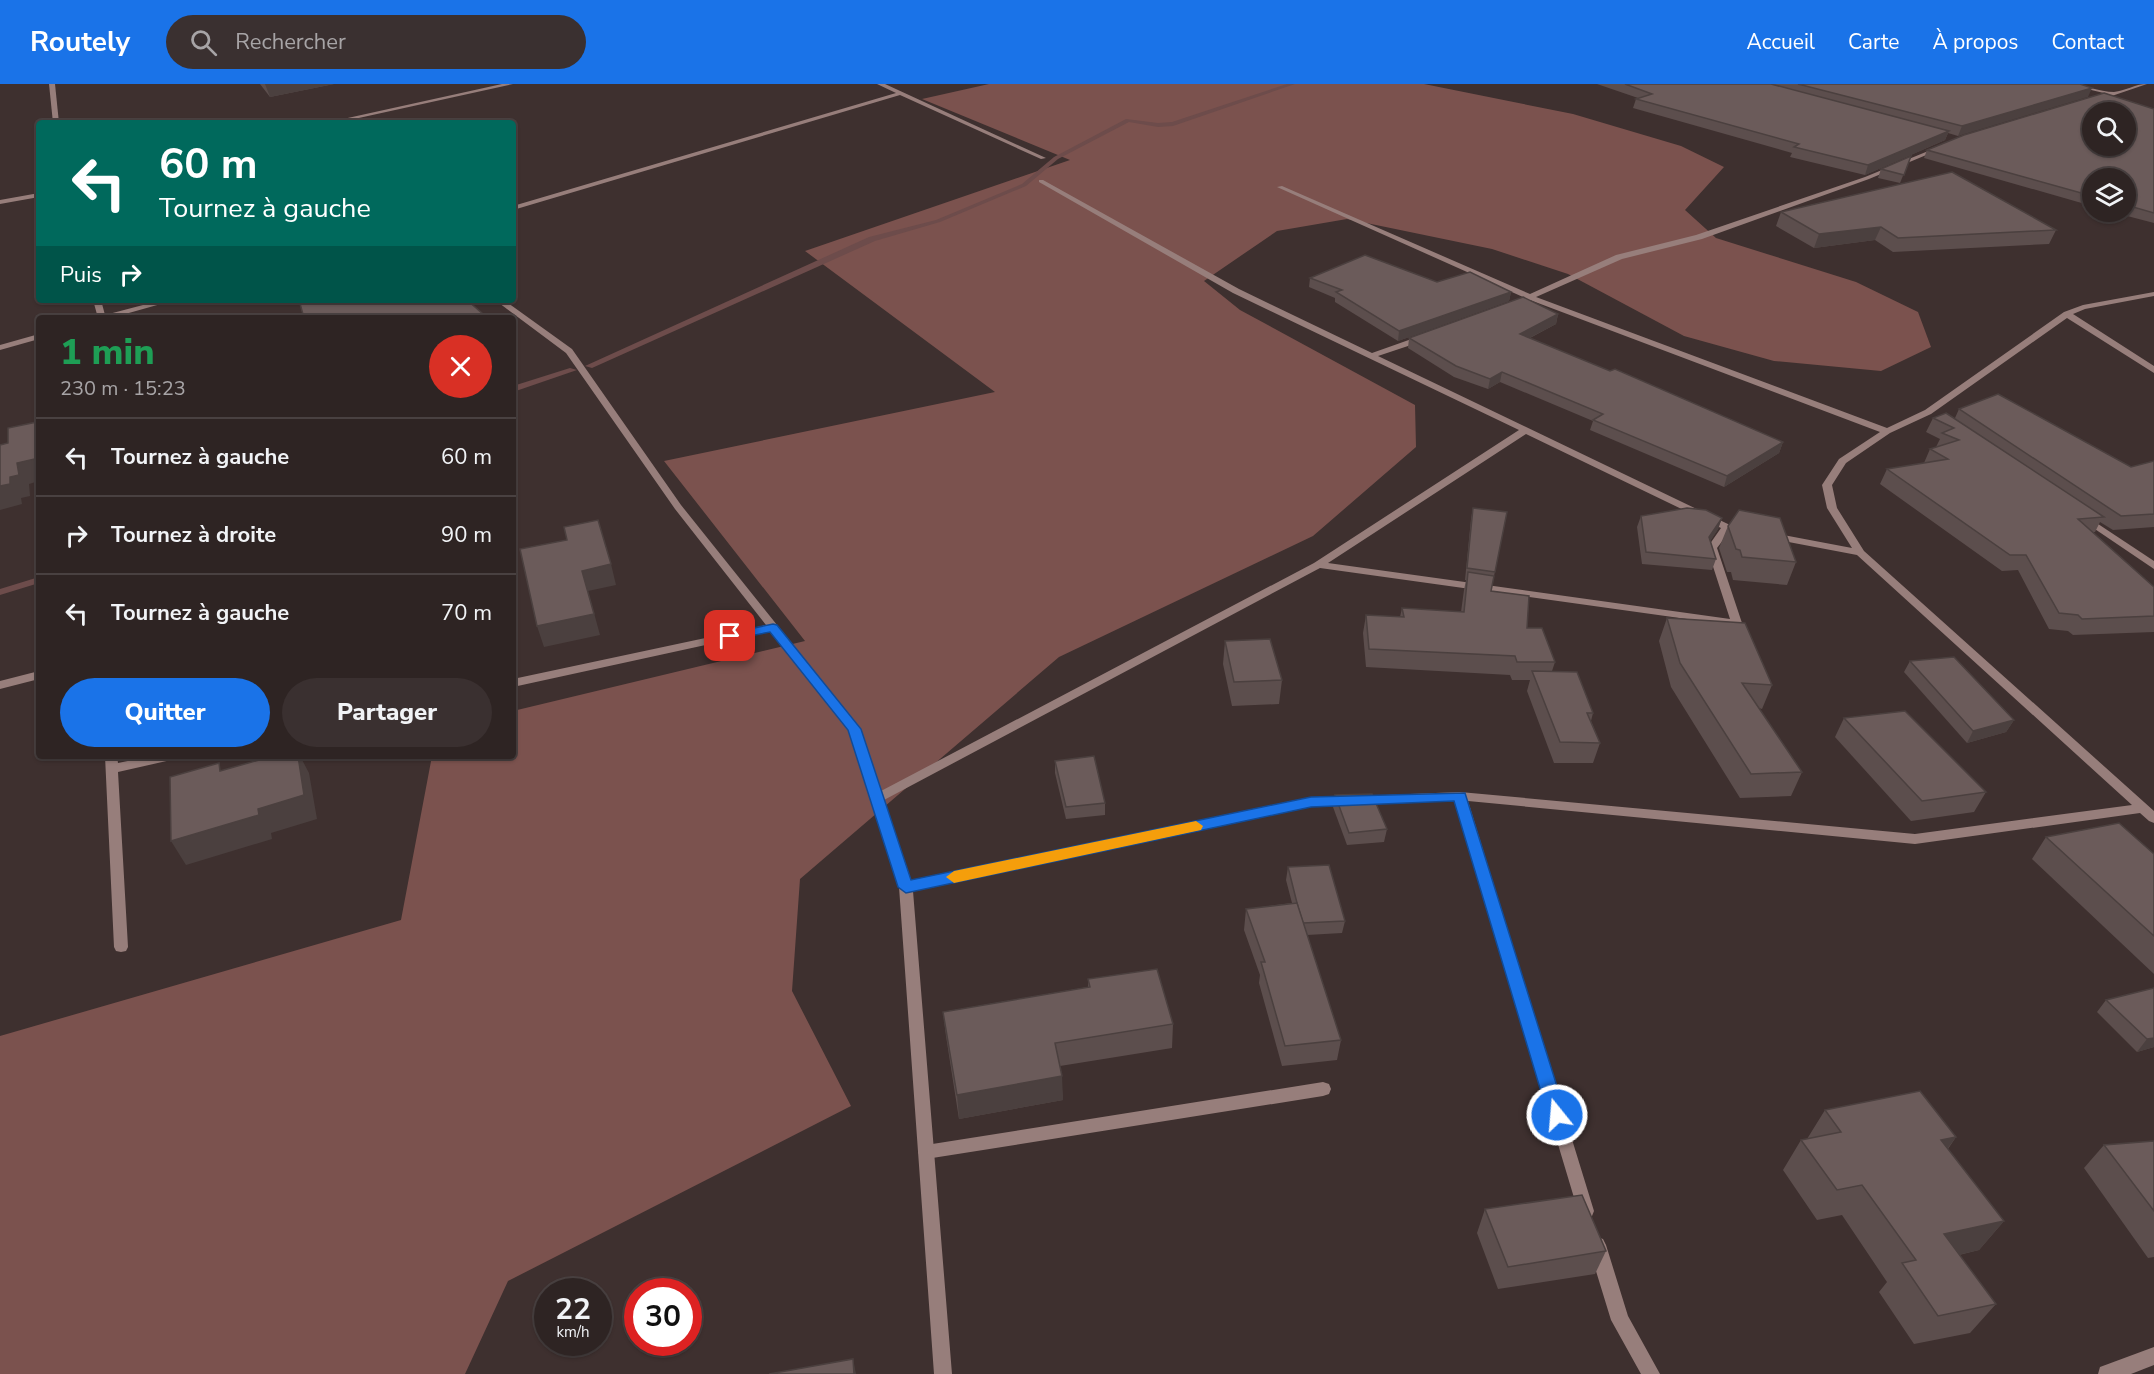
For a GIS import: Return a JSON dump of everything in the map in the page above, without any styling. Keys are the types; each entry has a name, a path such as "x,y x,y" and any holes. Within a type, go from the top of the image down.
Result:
{"street":[{"path":"52,84 56,120"},
{"path":"342,120 510,84"},
{"path":"880,84 1043,158"},
{"path":"2069,84 2113,94"},
{"path":"2091,100 2144,84"},
{"path":"516,207 899,94"},
{"path":"1500,310 1532,298 1619,257 1699,237 1868,178 1948,144"},
{"path":"1041,181 1236,291 1727,527 1749,531"},
{"path":"1280,187 1532,298 1887,431"},
{"path":"0,202 36,196"},
{"path":"2154,294 2083,307 2067,314 1928,412 1887,431 1842,461 1827,484 1832,508 1860,553 2154,818"},
{"path":"114,315 160,303"},
{"path":"503,303 569,351 678,507 854,729 906,887 943,1374"},
{"path":"2067,314 2154,370"},
{"path":"1371,356 1435,333"},
{"path":"0,348 36,337"},
{"path":"1928,412 1938,419"},
{"path":"876,798 1318,566 1525,430"},
{"path":"2075,513 2154,566"},
{"path":"1318,566 1737,623 1712,548 1727,527"},
{"path":"1760,534 1860,553"},
{"path":"516,682 773,627"},
{"path":"0,685 36,676"},
{"path":"121,947 111,762 141,759"},
{"path":"906,887 1311,802 1460,796 1915,840 2142,808"},
{"path":"1460,796 1620,1320 1651,1374"},
{"path":"926,1152 1323,1089"},
{"path":"2107,1374 2154,1356"}],"shaded area":[{"path":"989,84 1424,84 1573,114 1681,146 1724,167 1685,210 1716,238 1856,282 1918,312 1931,347 1881,371 1774,361 1684,336 1568,274 1492,249 1347,219 1277,231 1204,281 1240,310 1415,405 1416,447 1313,536 1059,657 800,879 792,991 851,1106 508,1281 465,1374 0,1374 0,1036 401,920 431,759 516,759 516,710 805,641 664,461 995,392 805,251 1070,160 922,99"}],"building":[{"path":"1625,84 1771,84 1949,131 1868,165 1794,147 1799,144 1636,99 1652,94"},
{"path":"1798,84 2080,84 2092,88 1962,126"},
{"path":"2104,93 2132,102 2082,102 2082,156 2136,156 2136,103 2154,109 2154,213 2136,208 2136,168 2082,168 2082,193 1927,150 1964,135"},
{"path":"1911,156 1904,175 1881,169"},
{"path":"1952,172 2056,230 1898,238 1881,227 1819,234 1781,212"},
{"path":"1365,255 1437,282 1470,272 1511,292 1399,331 1336,292 1342,290 1310,278"},
{"path":"1523,297 1558,314 1520,334 1610,371 1615,369 1783,442 1727,476 1593,420 1603,414 1502,372 1490,379 1456,366 1409,338"},
{"path":"300,303 470,303 484,315 303,315"},
{"path":"1998,394 2131,467 2154,461 2154,514 2121,516 1959,409"},
{"path":"1946,413 2104,517 2078,519 2154,587 2154,616 2082,619 2078,615 2059,613 2026,555 2010,555 1887,469 1948,459 1930,449 1959,440 1942,433 1954,428 1933,418"},
{"path":"36,422 36,459 17,463 19,475 10,477 10,484 0,486 0,445 8,443 8,428"},
{"path":"1473,508 1507,512 1495,572 1467,568"},
{"path":"1687,508 1706,510 1722,518 1709,537 1716,559 1646,552 1641,516"},
{"path":"1739,510 1780,518 1796,562 1742,557 1740,550 1736,549 1728,526"},
{"path":"598,520 611,564 582,571 594,614 537,626 520,549 567,540 564,527"},
{"path":"1468,572 1494,576 1491,591 1529,596 1527,628 1542,628 1555,662 1517,662 1515,656 1369,649 1366,615 1404,617 1402,608 1464,612"},
{"path":"1667,618 1745,623 1772,685 1742,683 1802,772 1751,774 1680,663"},
{"path":"1270,639 1282,680 1234,682 1225,641"},
{"path":"1954,657 2014,720 1973,731 1910,661"},
{"path":"1532,671 1577,672 1593,713 1587,713 1600,743 1560,742"},
{"path":"1905,711 1986,792 1922,801 1844,718"},
{"path":"1094,756 1105,803 1066,807 1055,761"},
{"path":"262,759 298,759 304,795 258,809 259,815 171,841 170,777 219,763 220,771"},
{"path":"1372,794 1387,829 1349,833 1335,795"},
{"path":"2119,823 2154,854 2154,936 2046,837"},
{"path":"1329,865 1345,921 1303,923 1288,867"},
{"path":"1297,903 1341,1040 1285,1046 1261,962 1265,962 1246,909"},
{"path":"1157,969 1173,1024 1055,1043 1062,1076 957,1095 943,1012 1090,987 1088,979"},
{"path":"2154,988 2154,1038 2147,1039 2106,1000"},
{"path":"1920,1091 1956,1137 1941,1140 2004,1221 1944,1234 1996,1304 1938,1316 1902,1263 1916,1260 1862,1185 1837,1190 1801,1140 1841,1132 1825,1110"},
{"path":"2154,1141 2154,1211 2104,1145"},
{"path":"1582,1195 1606,1251 1508,1267 1485,1209"},
{"path":"853,1359 854,1374 769,1374"}],"waterway":[{"path":"589,366 872,239 938,221 1024,185 1056,158 1128,120 1158,125 1173,124 1292,84"},
{"path":"516,388 573,370"},
{"path":"0,592 36,581"}],"slow traffic":[{"path":"954,877 1196,826"}],"route":[{"path":"730,636 773,627 854,729 906,887 1311,802 1460,796 1557,1115"}]}
